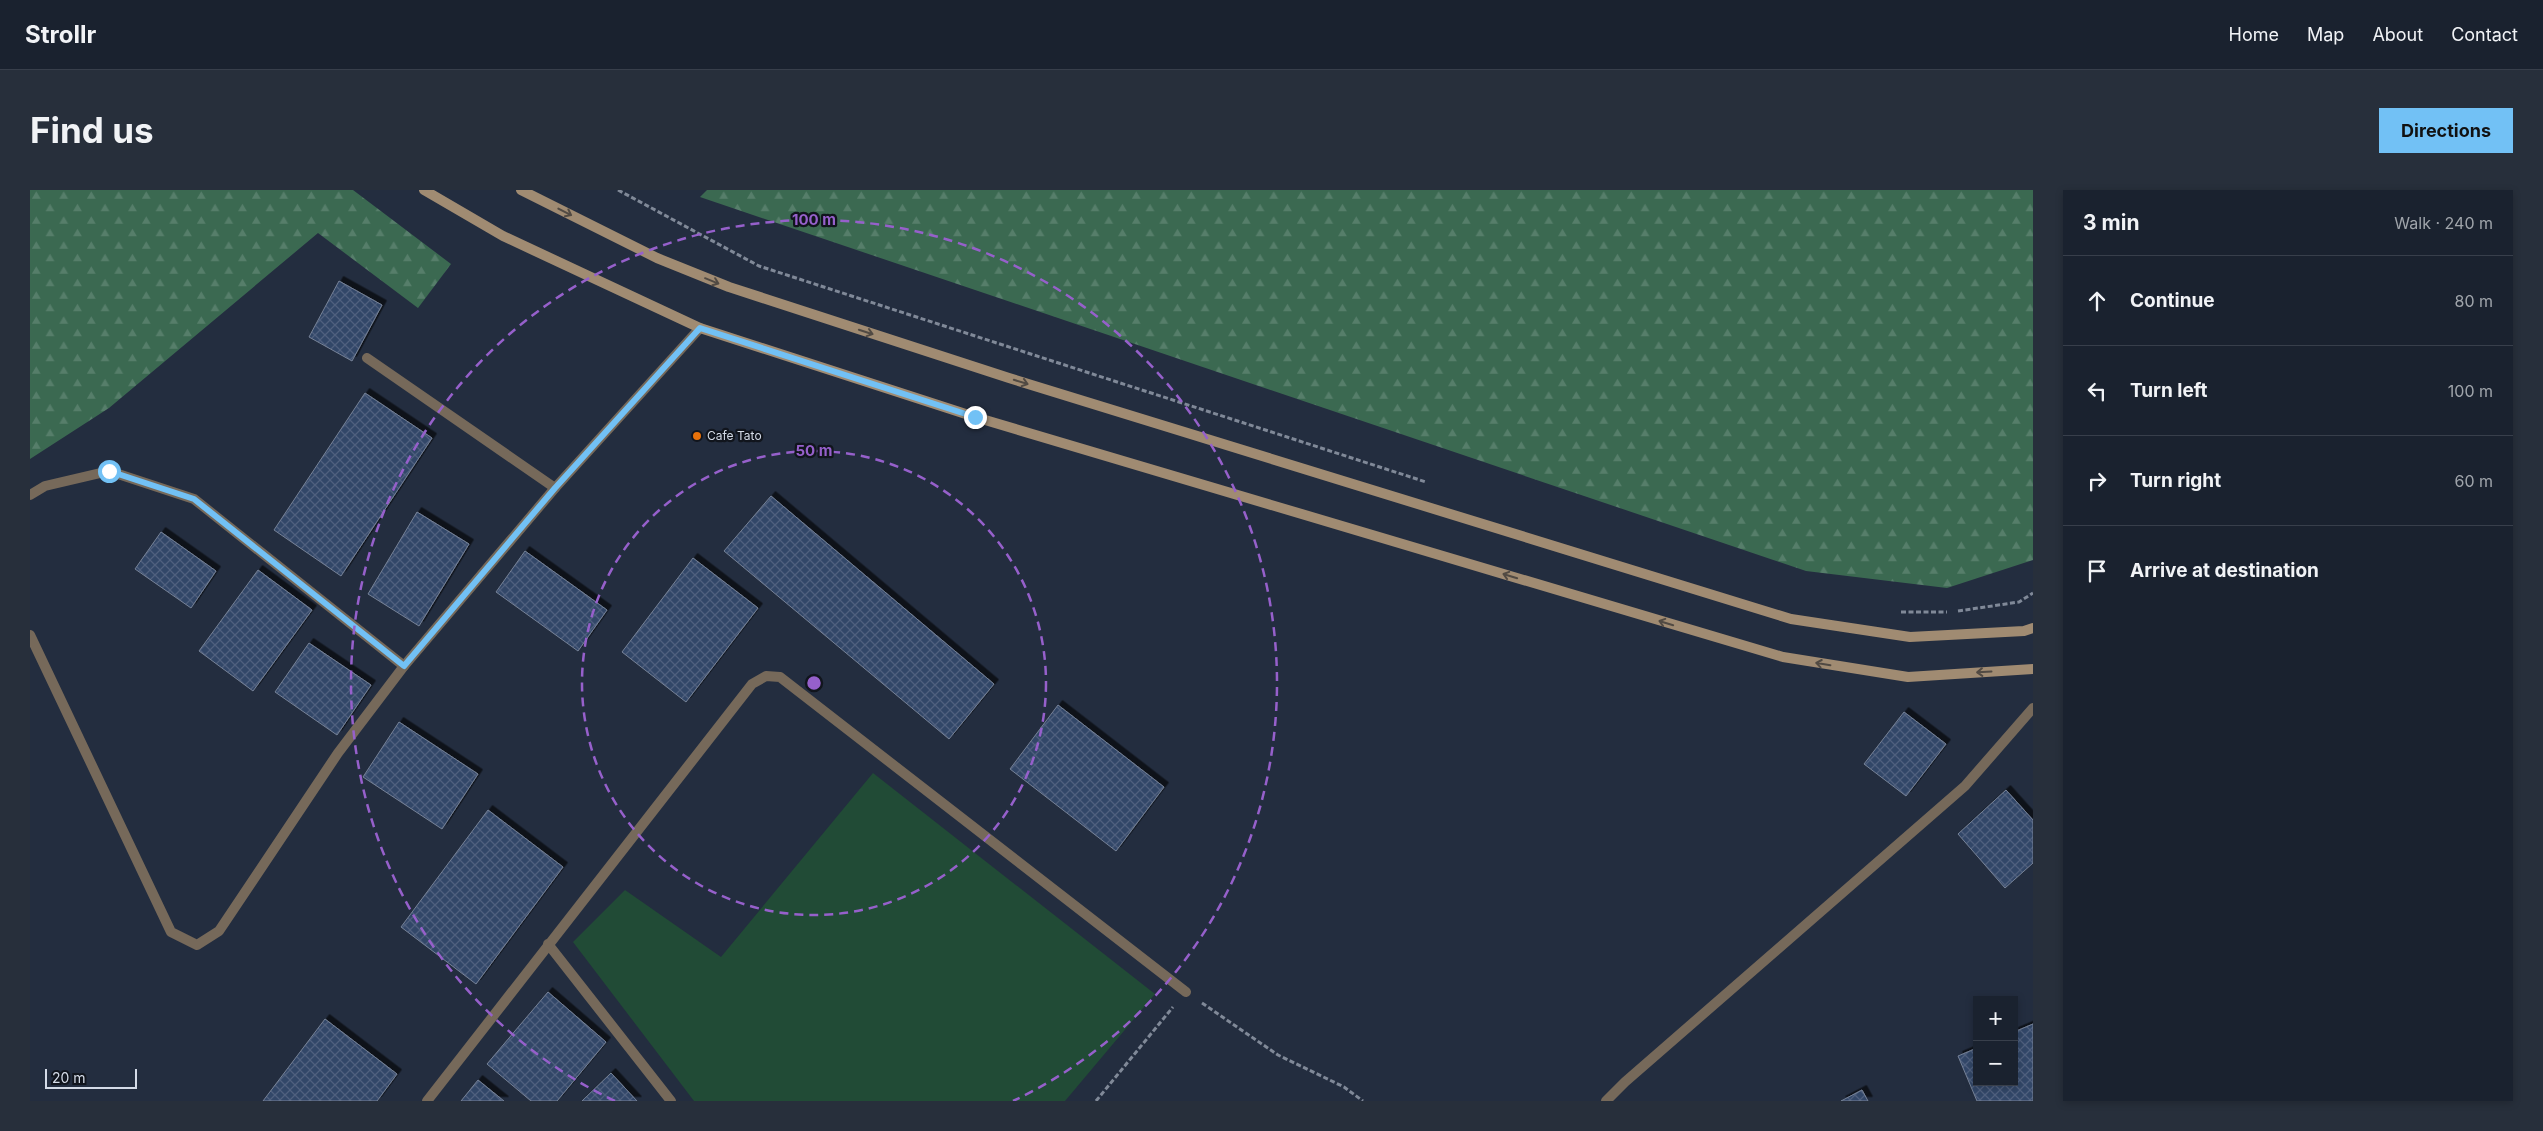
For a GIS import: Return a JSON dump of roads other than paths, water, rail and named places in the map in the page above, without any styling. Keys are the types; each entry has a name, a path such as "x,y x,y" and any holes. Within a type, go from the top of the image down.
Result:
{"main road":[{"path":"424,190 503,236 700,328 975,417 1783,658 1908,677 2033,669"},
{"path":"522,190 658,258 729,287 1009,378 1792,619 1910,637 2024,631 2033,628"}],"street":[{"path":"30,635 171,932 197,946 219,931 338,753 404,666 555,488 700,328"},
{"path":"367,358 555,488"},
{"path":"30,494 45,486 109,471 194,499 404,666"},
{"path":"427,1101 752,684 766,676 780,677 1186,992"},
{"path":"1606,1101 1632,1076 1965,786 2033,708"},
{"path":"548,944 671,1101"}],"place":[{"name":"Cafe Tato","path":"697,436"}]}
